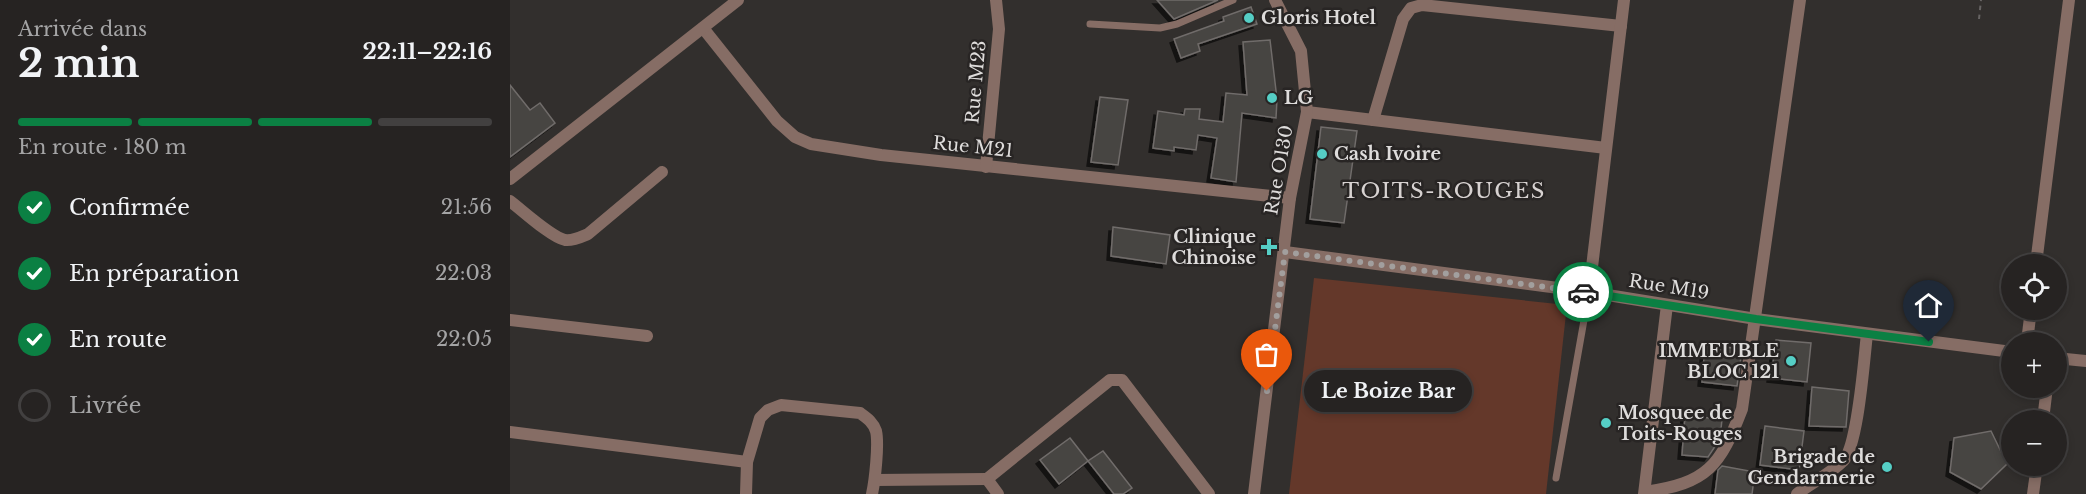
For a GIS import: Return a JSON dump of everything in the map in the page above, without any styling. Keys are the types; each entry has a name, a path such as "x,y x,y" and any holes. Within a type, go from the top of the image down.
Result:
{"street":[{"path":"510,179 738,0"},
{"name":"Rue M23","path":"986,167 999,29 996,0"},
{"name":"Rue O130","path":"1254,494 1290,198 1307,112 1301,51 1275,0"},
{"path":"1589,292 1624,0"},
{"path":"1667,305 1645,493 1685,484 1701,476 1720,458 1732,436 1745,399 1800,0"},
{"path":"2037,254 2069,0"},
{"path":"1373,120 1404,19 1411,8 1422,5 1621,26"},
{"name":"Rue M21","path":"703,28 777,121 795,137 811,144 986,167 1290,198"},
{"path":"1307,112 1606,147"},
{"path":"510,201 556,236 566,240 578,238 588,234 662,172"},
{"name":"Rue M19","path":"1285,252 1589,292 1756,319 2001,351"},
{"path":"510,320 647,336"},
{"path":"1802,492 1843,461 1849,453 1855,427 1867,334"},
{"path":"2067,359 2086,362"},
{"path":"875,480 987,479 1104,383 1110,380 1122,380 1209,494"},
{"path":"746,494 747,462 760,418 768,410 781,405 860,413 870,420 876,432 875,480 872,494"},
{"path":"510,432 747,462"},
{"path":"2033,494 2035,476"},
{"path":"987,479 998,494"}],"lane":[{"path":"1090,24 1160,28 1177,24 1233,0"},
{"path":"1556,478 1589,292"}],"path":[{"path":"1979,19 1981,0"}],"shaded area":[{"path":"1314,278 1567,305 1546,494 1289,494"}],"building":[{"path":"1157,0 1218,0 1174,19"},
{"path":"1251,7 1257,24 1198,44 1200,51 1181,58 1174,39 1224,21 1223,17"},
{"path":"1270,40 1277,99 1276,118 1242,113 1236,182 1211,178 1217,138 1198,135 1196,150 1174,147 1174,151 1153,148 1158,111 1184,115 1185,109 1200,109 1199,119 1223,122 1226,93 1247,95 1243,42"},
{"path":"510,85 530,110 540,103 555,123 510,157"},
{"path":"1100,97 1128,100 1118,165 1091,162"},
{"path":"1321,127 1357,131 1344,223 1310,219"},
{"path":"1113,227 1170,235 1166,264 1111,256"},
{"name":"IMMEUBLE BLOC 121","path":"1776,340 1811,343 1807,382 1771,378"},
{"path":"1705,345 1742,349 1737,386 1702,382"},
{"path":"1812,387 1849,391 1846,427 1809,426"},
{"path":"1685,416 1722,419 1720,439 1708,457 1682,455"},
{"path":"1765,426 1804,431 1799,470 1760,465"},
{"path":"1991,431 2001,452 2001,470 1981,489 1950,472 1954,438"},
{"path":"1070,438 1088,461 1059,484 1040,460"},
{"path":"1103,451 1132,488 1123,494 1114,494 1088,461"},
{"path":"1722,466 1755,472 1752,494 1715,494 1718,470"}],"way so far":[{"path":"1267,391 1285,252 1583,292"}],"place":[{"name":"Gloris Hotel","path":"1249,18"},
{"name":"LG","path":"1272,98"},
{"name":"Cash Ivoire","path":"1322,154"},
{"name":"Clinique Chinoise","path":"1269,247"},
{"name":"IMMEUBLE BLOC 121","path":"1791,361"},
{"name":"Le Boize Bar","path":"1267,391"},
{"name":"Mosquee de Toits-Rouges","path":"1606,423"},
{"name":"Brigade de Gendarmerie","path":"1887,467"}],"district":[{"name":"TOITS-ROUGES","path":"1444,191"}],"route":[{"path":"1583,292 1756,319 1929,342"}]}
